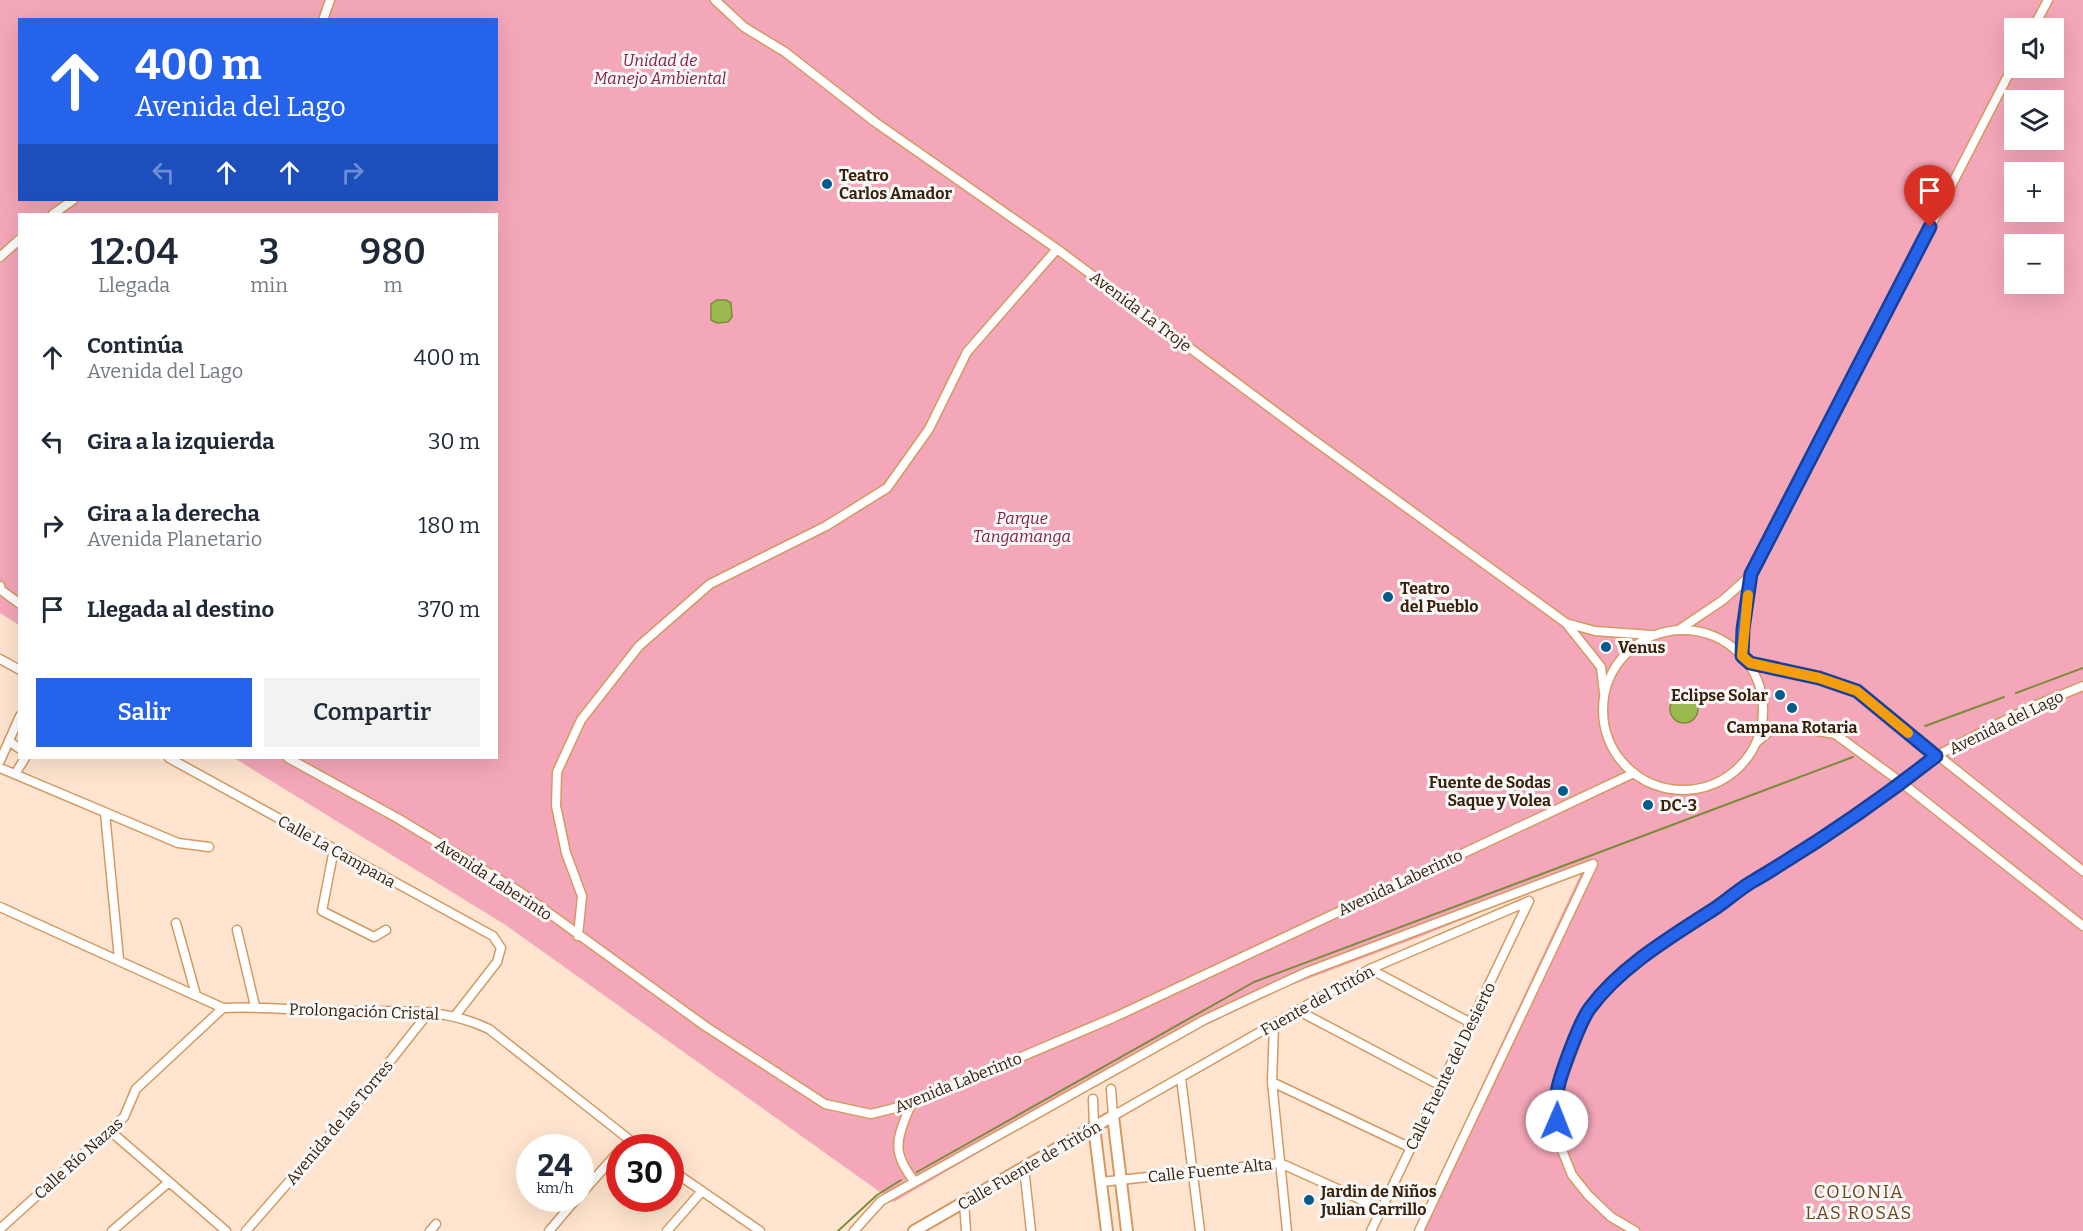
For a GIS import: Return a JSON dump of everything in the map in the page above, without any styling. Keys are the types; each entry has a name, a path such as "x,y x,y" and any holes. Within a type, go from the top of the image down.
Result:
{"street":[{"path":"324,18 330,0"},
{"name":"Avenida La Troje","path":"716,0 744,27 785,52 875,122 1057,249 1308,436 1566,623 1601,667 1604,693"},
{"path":"2038,18 2048,0"},
{"path":"1742,656 1743,629 1751,574 2007,78"},
{"path":"54,213 72,201"},
{"path":"0,257 18,241"},
{"path":"578,936 582,896 566,853 556,807 557,772 581,720 639,646 710,584 826,526 887,488 929,429 967,352 1057,249"},
{"path":"1680,629 1723,600 1751,574"},
{"path":"0,586 1,590 18,603"},
{"name":"Avenida La Troje","path":"1566,623 1595,632 1653,635"},
{"path":"1758,742 1763,709 1761,688 1750,663 1731,644 1707,632 1680,629 1653,635 1631,648 1614,669 1604,693 1603,720 1610,745 1625,767 1646,782 1671,790 1698,790 1722,781 1743,765 1758,742 1771,730 1794,727 1835,734 1902,783 2083,926"},
{"path":"0,659 18,669"},
{"path":"1750,663 1819,678 1857,691 2083,871"},
{"name":"Avenida del Lago","path":"1635,1231 1611,1217 1588,1195 1572,1175 1562,1150 1557,1121 1557,1092 1588,1010 1609,986 1685,926 1714,909 1754,880 1781,866 1902,783 1936,756 2029,708 2083,686"},
{"path":"1753,704 1763,709"},
{"path":"0,761 18,721"},
{"path":"9,741 18,748"},
{"path":"15,774 24,759"},
{"name":"Calle La Campana","path":"171,759 493,936 501,948 497,962 455,1016"},
{"name":"Avenida Laberinto","path":"290,759 399,819 520,892 705,1026 825,1104 871,1114 911,1104 1115,1017 1634,773"},
{"path":"0,768 178,843 209,848"},
{"path":"105,813 119,959"},
{"path":"334,849 322,911 374,937 386,930"},
{"path":"854,1231 881,1202 1204,1020 1307,972 1593,864 1419,1231"},
{"name":"Fuente del Tritón","path":"1113,1116 1370,969 1529,901"},
{"name":"Calle Fuente del Desierto","path":"1371,1231 1529,901"},
{"path":"0,907 223,1008"},
{"path":"176,923 196,995"},
{"path":"237,930 255,1006"},
{"path":"1370,969 1471,1023"},
{"name":"Prolongación Cristal","path":"223,1008 255,1006 324,1011 429,1012 455,1016 489,1029 622,1134"},
{"name":"Calle Río Nazas","path":"4,1229 124,1118 136,1089 223,1008"},
{"path":"1297,1010 1440,1086"},
{"name":"Avenida de las Torres","path":"246,1231 354,1107 429,1012"},
{"path":"1274,1024 1272,1082 1287,1231"},
{"path":"1180,1078 1200,1231"},
{"path":"1272,1082 1411,1148"},
{"path":"1111,1089 1127,1231"},
{"path":"1094,1099 1094,1127 1107,1231"},
{"path":"911,1104 897,1148 898,1158 915,1182"},
{"name":"Calle Fuente de Tritón","path":"914,1231 1113,1116"},
{"path":"109,1130 225,1231"},
{"name":"Calle Fuente Alta","path":"1101,1182 1280,1163 1382,1209"},
{"path":"594,1179 606,1164"},
{"path":"1024,1168 1031,1231"},
{"path":"684,1178 760,1231"},
{"path":"112,1231 169,1182"},
{"path":"667,1231 702,1191"},
{"path":"964,1202 966,1231"},
{"path":"549,1231 565,1212"},
{"path":"429,1231 436,1224"}],"green space":[{"name":"Parque Tangamanga","path":"0,0 2083,0 2083,1231 1414,1231 1582,871 1422,936 1251,1000 1148,1054 894,1202 504,924 236,759 498,759 498,213 18,213 18,624 0,613"}],"shaded area":[{"path":"717,300 726,300 731,303 732,317 728,322 717,323 711,320 711,304"},
{"path":"1684,695 1694,699 1698,709 1694,719 1684,723 1674,719 1670,709 1674,699"}],"waterway":[{"path":"2016,693 2083,668"},
{"path":"1925,726 2004,697"},
{"path":"917,1172 1254,982 1853,757"},
{"path":"838,1231 877,1195 901,1180"}],"slow traffic":[{"path":"1748,595 1742,656 1750,663 1819,678 1857,691 1908,733"}],"place":[{"name":"Teatro Carlos Amador","path":"827,184"},
{"name":"Teatro del Pueblo","path":"1388,597"},
{"name":"Venus","path":"1606,647"},
{"name":"Eclipse Solar","path":"1780,695"},
{"name":"Campana Rotaria","path":"1792,708"},
{"name":"Fuente de Sodas Saque y Volea","path":"1563,791"},
{"name":"DC-3","path":"1648,805"},
{"name":"Jardin de Niños Julian Carrillo","path":"1309,1200"}],"district":[{"name":"COLONIA LAS ROSAS","path":"1859,1202"}],"route":[{"path":"1557,1121 1557,1092 1566,1063 1588,1010 1609,986 1685,926 1714,909 1754,880 1781,866 1865,806 1897,787 1936,756 1857,691 1819,678 1750,663 1742,656 1743,629 1751,574 1930,227"}],"park label":[{"name":"Unidad de Manejo Ambiental","path":"660,69"}]}
